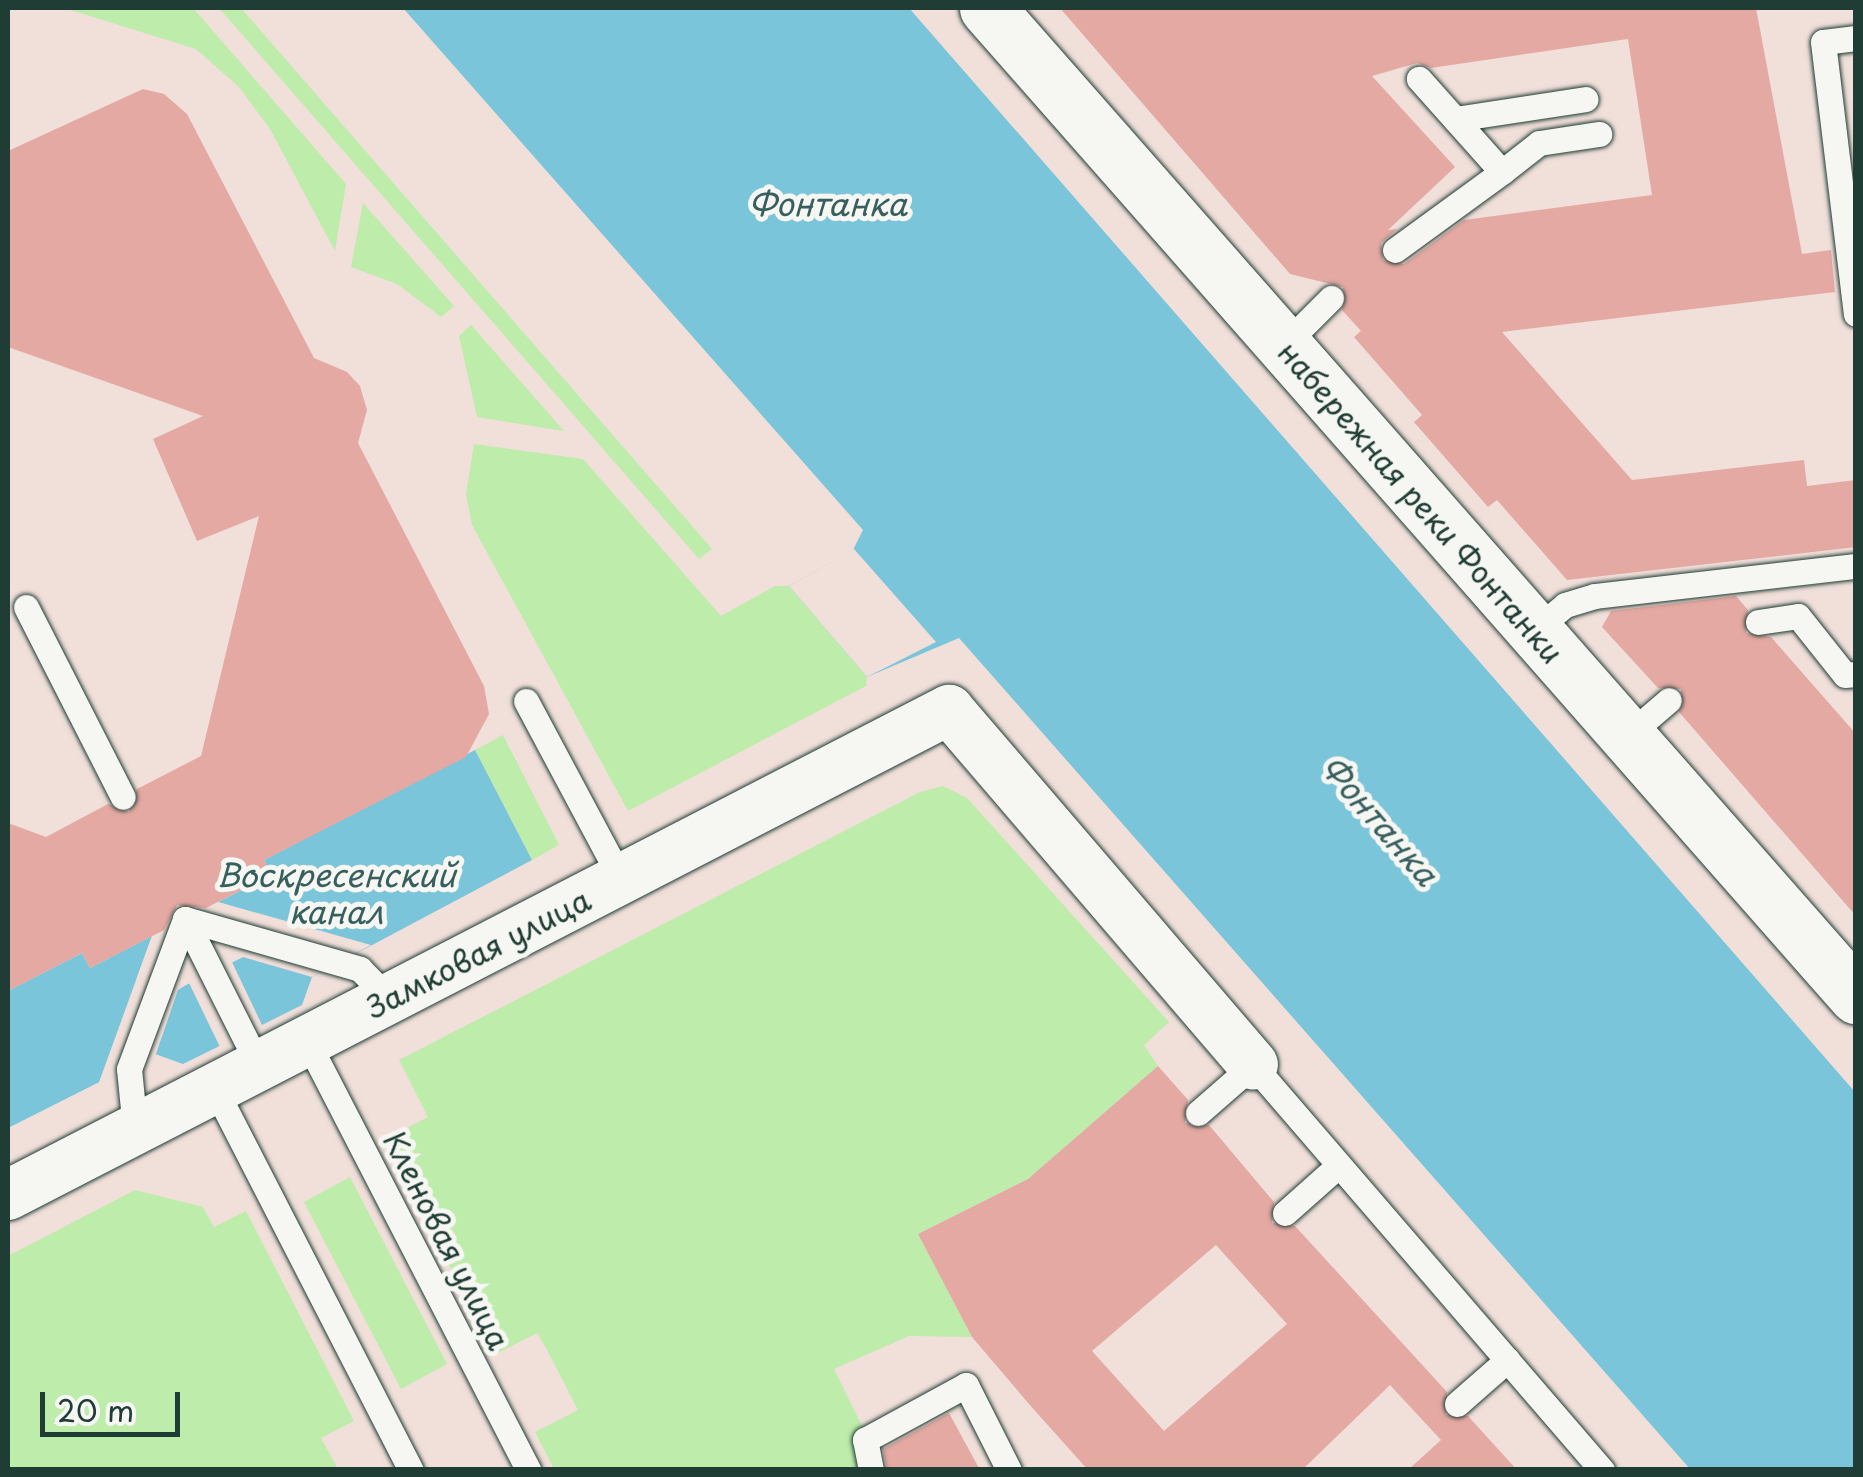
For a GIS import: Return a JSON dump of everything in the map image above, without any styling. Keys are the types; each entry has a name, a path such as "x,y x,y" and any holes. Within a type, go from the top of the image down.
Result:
{"main road":[{"name":"набережная реки Фонтанки","path":"987,8 1856,996"}],"street":[{"name":"Замковая улица","path":"8,1195 215,1089 251,1051 307,1041 949,710 1253,1065"}],"lane":[{"path":"1856,38 1824,42 1850,214 1856,314"},
{"path":"1419,80 1502,172"},
{"path":"1455,119 1585,99"},
{"path":"1534,107 1540,143"},
{"path":"1394,250 1540,143 1599,134"},
{"path":"1283,346 1332,298"},
{"path":"1534,632 1566,605 1595,596 1856,566"},
{"path":"26,607 123,797"},
{"path":"1758,622 1798,616 1845,675 1856,674"},
{"path":"1627,736 1669,700"},
{"path":"526,701 621,879"},
{"path":"185,919 360,969 389,999"},
{"path":"185,919 251,1051"},
{"path":"135,1129 129,1068 185,919"},
{"name":"Кленовая улица","path":"307,1041 528,1470"},
{"path":"1198,1113 1253,1065 1602,1470"},
{"path":"215,1089 412,1470"},
{"path":"1285,1213 1339,1165"},
{"path":"1457,1404 1508,1360"},
{"path":"871,1470 865,1440 966,1384 1009,1470"}],"green space":[{"path":"64,8 193,8 346,184 335,251 270,129 239,87 196,49"},
{"path":"219,8 241,8 712,549 699,559"},
{"path":"363,203 454,306 441,317 397,284 351,267"},
{"path":"471,325 564,431 477,417 459,336"},
{"path":"474,444 583,459 721,616 775,586 789,586 867,677 866,686 628,811 472,525 466,494"},
{"path":"503,735 559,845 532,860 475,750"},
{"path":"943,786 967,798 1169,1022 1144,1045 1158,1066 1028,1179 918,1234 972,1337 909,1336 834,1369 862,1426 855,1440 858,1469 554,1469 535,1432 578,1410 537,1333 496,1354 383,1140 428,1117 399,1060 920,792"},
{"path":"350,1177 447,1364 401,1389 304,1202"},
{"path":"135,1190 203,1207 214,1227 246,1211 354,1421 321,1438 338,1469 8,1469 8,1256"}],"water":[{"name":"Фонтанка","path":"403,8 909,8 1855,1092 1855,1469 1690,1469 959,638 867,677 789,586 853,550 863,530"},
{"name":"Воскресенский канал","path":"475,750 532,860 312,977 302,1005 183,1064 155,1054 8,1128 8,991 82,953 90,968 152,936 136,980 178,989 243,957 255,913 218,902 271,875 264,860"}],"pier":[{"path":"854,549 936,642 867,677 789,586"},
{"path":"218,902 371,945 312,977 243,957 232,962 262,1025 220,1047 189,983 178,990 156,1054 98,1085 152,936 142,977 177,984 239,953 249,916"}],"building":[{"path":"1060,8 1756,8 1802,254 1831,250 1835,292 1502,332 1632,480 1804,460 1807,486 1856,480 1856,547 1567,580 1497,500 1488,507 1414,422 1422,415 1354,337 1361,331 1342,310 1343,287 1290,274","holes":["1628,39 1652,195 1464,220 1404,264 1383,260 1381,243 1397,229 1388,230 1455,167 1372,76 1417,63 1431,68"]},
{"path":"143,89 164,94 187,114 314,358 347,372 360,386 367,410 358,443 484,686 489,714 466,757 264,860 271,875 206,908 177,905 164,930 90,968 82,953 8,991 8,823 46,837 108,804 129,812 137,789 201,756 259,516 197,541 153,439 203,416 8,347 8,151"},
{"path":"1736,596 1748,610 1746,633 1771,637 1856,734 1856,916 1679,712 1681,689 1658,688 1602,627 1611,611"},
{"path":"1158,1066 1188,1100 1185,1123 1209,1125 1274,1202 1272,1223 1295,1226 1447,1392 1446,1415 1468,1416 1517,1470 1408,1470 1441,1440 1390,1385 1302,1470 1088,1470 972,1337 918,1234 1028,1179","holes":["1216,1245 1287,1324 1164,1431 1092,1351"]},
{"path":"949,1413 980,1470 887,1470 883,1449"}]}
